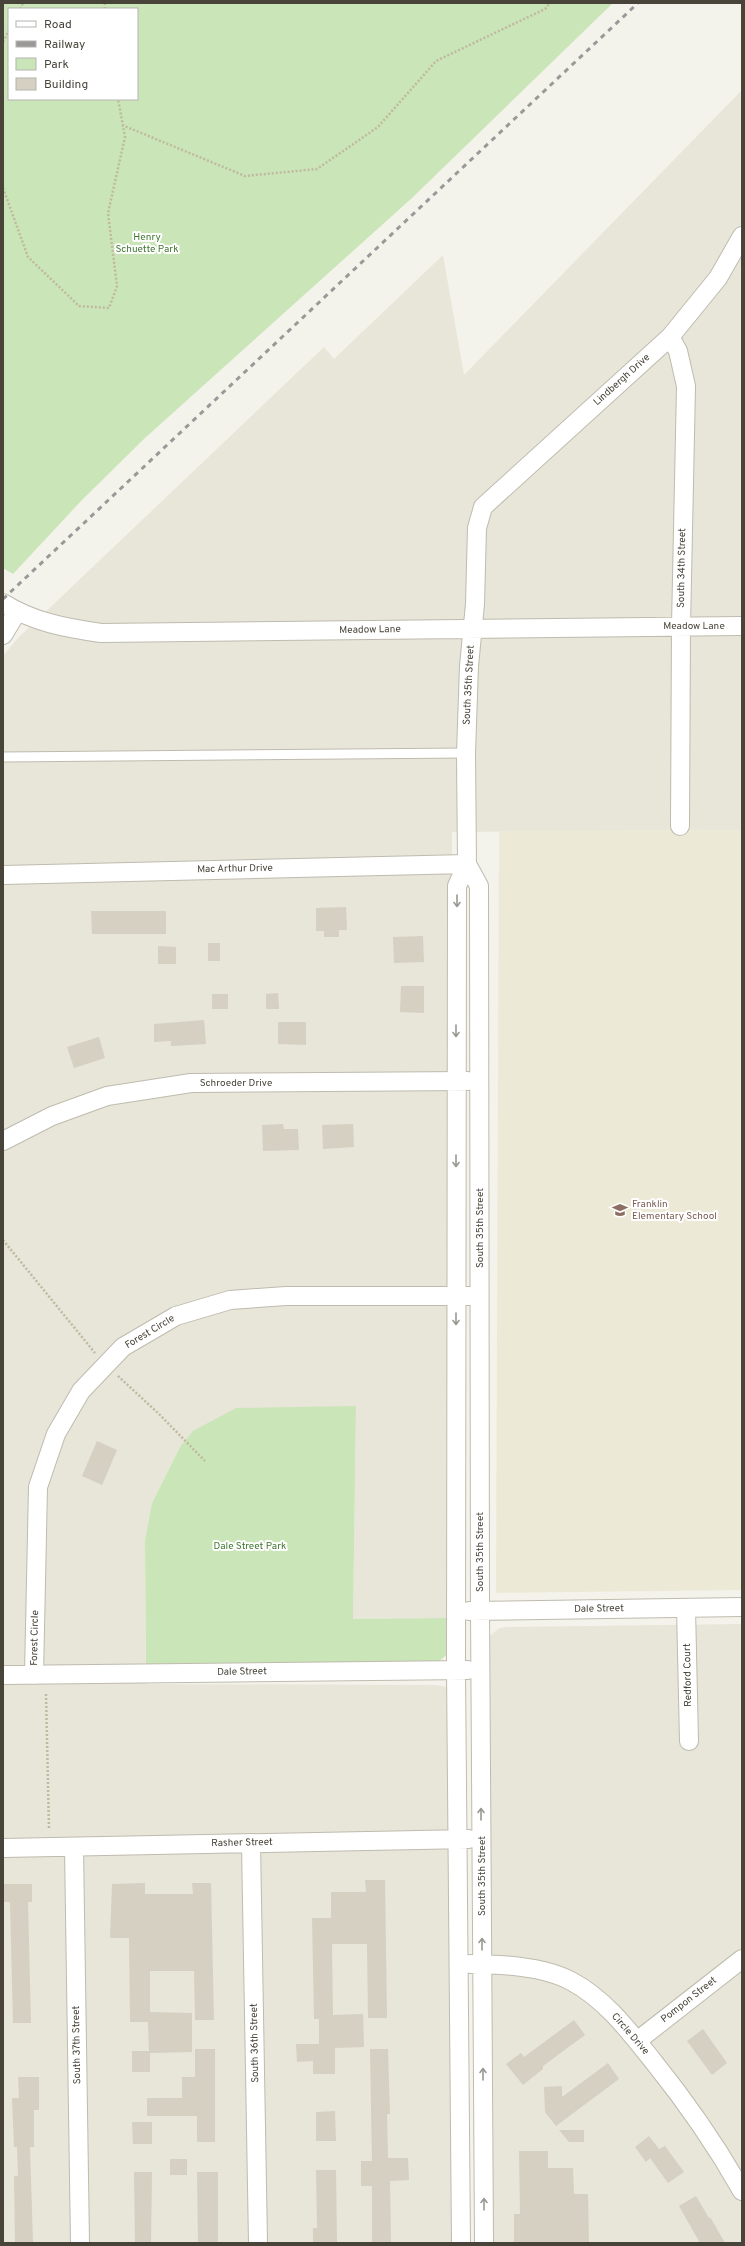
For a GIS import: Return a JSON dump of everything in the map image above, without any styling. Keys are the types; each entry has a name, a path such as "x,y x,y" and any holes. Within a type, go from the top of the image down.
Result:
{"street":[{"name":"Lindbergh Drive","path":"483,507 670,337 718,278 742,236"},
{"name":"South 34th Street","path":"670,337 678,351 686,386 681,626 680,826"},
{"name":"South 35th Street","path":"461,2243 456,1670 457,886 467,864 466,753 472,628 475,604 477,528 483,507"},
{"name":"Meadow Lane","path":"10,608 60,627 101,633 742,626"},
{"path":"3,635 10,608"},
{"name":"South 35th Street","path":"467,864 480,886 480,1611 484,2243"},
{"name":"Mac Arthur Drive","path":"3,875 467,864"},
{"name":"Schroeder Drive","path":"3,1141 52,1116 107,1096 191,1084 456,1082 479,1080"},
{"name":"Forest Circle","path":"34,1675 38,1487 56,1434 81,1391 123,1347 176,1316 230,1300 286,1296 480,1295"},
{"name":"Dale Street","path":"456,1612 742,1607"},
{"name":"Redford Court","path":"686,1608 689,1741"},
{"name":"Dale Street","path":"3,1675 481,1670"},
{"name":"Rasher Street","path":"3,1848 458,1839 482,1840"},
{"name":"South 36th Street","path":"251,1843 258,2243"},
{"name":"South 37th Street","path":"74,1847 80,2243"},
{"name":"Pompon Street","path":"637,2041 742,1959"},
{"name":"Circle Drive","path":"459,1963 526,1967 570,1981 606,2006 637,2041 736,2164 742,2191"}],"lane":[{"path":"3,757 466,753"}],"path":[{"path":"122,125 245,176 317,169 378,127 436,61 545,8 550,3"},
{"path":"3,42 8,32"},
{"path":"3,188 28,257 79,306 109,308 117,286 108,213 125,137 118,100"},
{"path":"46,1694 49,1829"}],"shaded area":[{"path":"742,90 742,830 452,832 449,1618 353,1619 356,1406 180,1447 152,1503 145,1540 146,1684 436,1685 446,1687 449,1692 452,2243 3,2243 3,656 17,639 324,347 334,359 443,255 464,375"},
{"name":"Franklin Elementary School","path":"742,830 742,1590 496,1593 499,831"},
{"path":"742,1624 742,2243 492,2243 490,1636 498,1629 505,1627"}],"green space":[{"name":"Henry Schuette Park","path":"3,3 613,3 412,198 145,438 82,500 13,574 3,568"},
{"name":"Dale Street Park","path":"356,1406 353,1619 449,1618 448,1654 439,1661 146,1664 145,1540 152,1503 180,1447 193,1431 236,1408"}],"building":[{"path":"346,907 347,930 339,930 339,937 324,937 324,931 316,931 316,908"},
{"path":"91,911 166,911 166,934 92,934"},
{"path":"423,936 424,962 394,963 393,937"},
{"path":"208,943 220,943 220,961 208,961"},
{"path":"158,946 176,947 176,964 158,964"},
{"path":"401,986 424,986 424,1013 400,1012"},
{"path":"278,993 279,1009 266,1009 266,994"},
{"path":"212,994 228,994 228,1009 212,1009"},
{"path":"204,1020 206,1044 171,1046 171,1041 154,1042 154,1024"},
{"path":"278,1022 306,1022 306,1045 278,1044"},
{"path":"99,1037 105,1058 74,1068 67,1047"},
{"path":"283,1124 284,1129 298,1129 299,1150 263,1151 262,1125"},
{"path":"353,1124 354,1147 323,1149 322,1125"},
{"path":"97,1441 117,1450 102,1485 82,1476"},
{"path":"365,1880 385,1880 387,2018 368,2018 367,1944 332,1944 333,2015 363,2014 364,2047 335,2048 335,2074 313,2074 313,2061 297,2062 296,2044 319,2044 319,2019 314,2019 312,1918 331,1918 331,1892 366,1892"},
{"path":"145,1883 145,1894 193,1894 192,1883 211,1883 214,2020 195,2020 194,1971 150,1971 150,2012 192,2013 192,2052 150,2053 150,2072 132,2072 132,2051 149,2051 148,2022 130,2022 129,1938 110,1938 112,1884"},
{"path":"3,1884 32,1884 32,1902 28,1902 31,2023 13,2023 10,1902 3,1902"},
{"path":"574,2020 585,2035 543,2066 543,2069 523,2085 506,2064 521,2053 524,2057"},
{"path":"703,2029 727,2063 712,2075 687,2041"},
{"path":"195,2049 215,2049 215,2142 197,2142 197,2116 147,2116 147,2098 182,2098 182,2077 195,2077"},
{"path":"370,2049 388,2049 390,2114 387,2114 388,2158 408,2158 409,2180 390,2181 391,2243 372,2243 372,2186 361,2186 361,2161 372,2161"},
{"path":"608,2063 619,2079 556,2126 545,2112 544,2087 562,2086 562,2097"},
{"path":"18,2077 39,2077 39,2110 34,2110 34,2147 30,2147 33,2243 15,2243 14,2176 18,2176 17,2147 14,2147 12,2098 19,2098"},
{"path":"335,2111 336,2141 316,2141 316,2112"},
{"path":"132,2122 152,2122 152,2144 133,2144"},
{"path":"559,2130 584,2130 584,2142 569,2142"},
{"path":"649,2136 659,2149 665,2146 684,2172 668,2183 650,2158 646,2162 635,2147"},
{"path":"519,2151 548,2151 548,2168 573,2168 574,2194 588,2194 589,2243 514,2243 514,2214 520,2214"},
{"path":"170,2159 187,2159 187,2175 170,2175"},
{"path":"316,2170 336,2170 337,2243 313,2243 313,2228 317,2228"},
{"path":"134,2172 152,2172 151,2243 135,2243"},
{"path":"197,2172 218,2172 218,2243 198,2243"},
{"path":"696,2196 725,2243 700,2243 679,2206"}],"railway":[{"path":"3,599 638,3"}],"place":[{"name":"Franklin Elementary School","path":"620,1210"}]}
